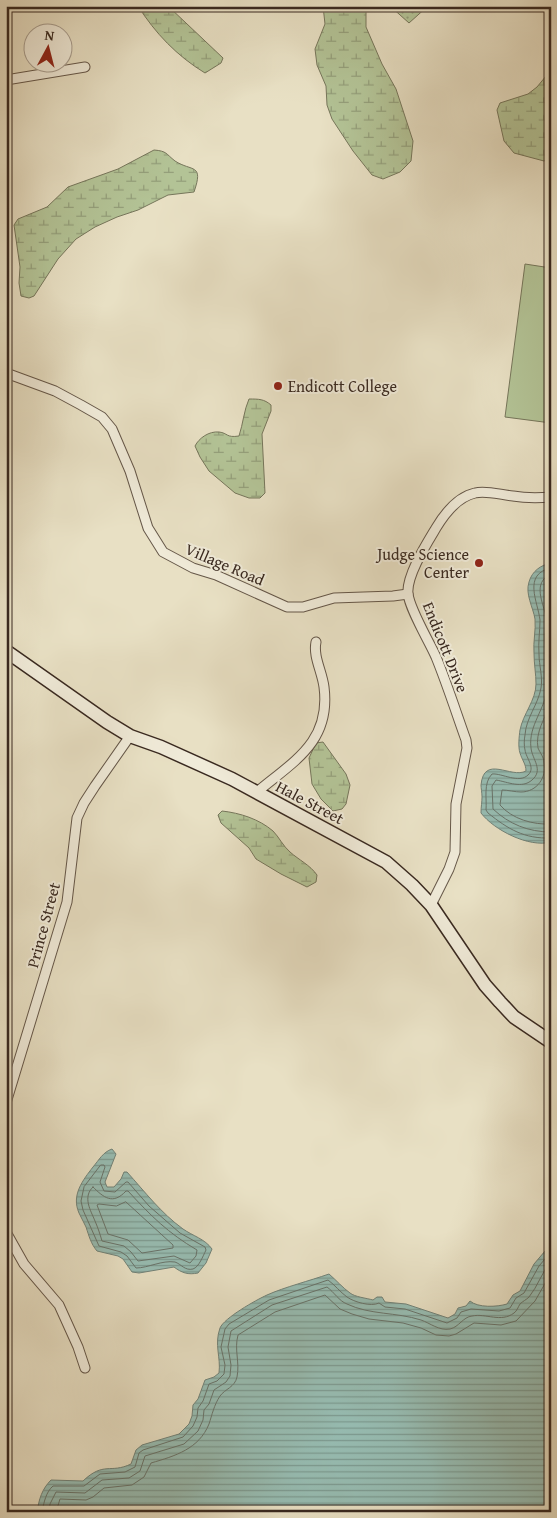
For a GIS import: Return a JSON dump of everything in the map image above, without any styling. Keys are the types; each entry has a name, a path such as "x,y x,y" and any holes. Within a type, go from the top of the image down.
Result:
{"main road":[{"name":"Hale Street","path":"6,651 130,736 161,747 257,792 386,862 412,884 431,905 480,977 500,1002 514,1017 551,1042"}],"street":[{"path":"6,80 85,68"},
{"name":"Village Road","path":"6,373 55,391 102,417 112,429 130,471 148,528 164,552 193,568 216,575 286,607 303,606 334,598 408,594"},
{"name":"Endicott Drive","path":"431,905 449,869 455,852 456,804 467,748 436,658 413,610 408,594 413,572 427,542 446,513 466,495 477,492 551,497"},
{"path":"257,792 303,753 315,739 322,725 324,689 321,670 314,652 316,642"},
{"name":"Prince Street","path":"6,1103 67,902 77,818 89,794 130,736"},
{"path":"6,1232 24,1264 59,1305 78,1347 85,1368"}],"green space":[{"path":"138,6 168,6 223,58 221,63 205,73 167,43"},
{"path":"323,6 366,6 366,27 382,64 396,89 413,141 411,161 400,172 383,179 372,175 353,151 332,119 327,105 326,86 317,65 315,49 325,24"},
{"path":"390,6 428,6 409,23"},
{"path":"551,70 551,103 546,117 551,134 551,158 544,161 514,153 504,141 497,110 500,103 528,94 537,87"},
{"path":"154,150 164,152 175,161 197,172 197,183 194,192 168,195 138,210 95,227 76,239 58,259 34,296 29,298 21,296 19,283 20,267 14,225 18,219 47,207 68,187 118,169"},
{"path":"525,264 551,268 551,423 505,417"},
{"path":"249,399 261,400 271,405 271,411 262,434 265,493 260,498 249,498 235,493 209,471 195,446 202,438 212,433 219,432 229,436 239,436"},
{"path":"323,742 346,774 350,785 346,804 342,809 333,811 321,799 312,784 309,758 316,743"},
{"path":"222,811 249,817 268,827 293,855 314,871 317,875 316,882 307,887 256,859 249,848 221,823 218,815"}],"water":[{"path":"551,563 551,780 549,783 551,786 551,842 542,843 523,840 494,826 481,813 481,785 483,776 487,771 493,769 520,773 526,771 519,751 520,733 524,718 534,696 536,684 535,619 528,587 530,578 535,572 540,567"},
{"path":"112,1149 116,1154 105,1182 107,1187 114,1187 124,1172 127,1172 168,1216 183,1229 209,1246 212,1249 206,1263 198,1273 185,1273 174,1267 139,1273 132,1272 123,1259 118,1256 97,1251 90,1240 76,1200 79,1188 93,1167 104,1154"},
{"path":"551,1244 551,1512 37,1512 41,1495 51,1480 83,1481 96,1471 124,1467 131,1464 136,1450 142,1445 179,1434 189,1424 193,1405 198,1399 205,1380 219,1373 218,1334 220,1328 227,1319 262,1297 329,1274 355,1296 373,1300 377,1297 382,1297 385,1302 406,1304 448,1318 455,1314 458,1308 466,1306 470,1301 478,1305 488,1306 507,1304 513,1295 520,1291 534,1264"}],"place":[{"name":"Endicott College","path":"278,386"},
{"name":"Judge Science Center","path":"479,563"}]}
